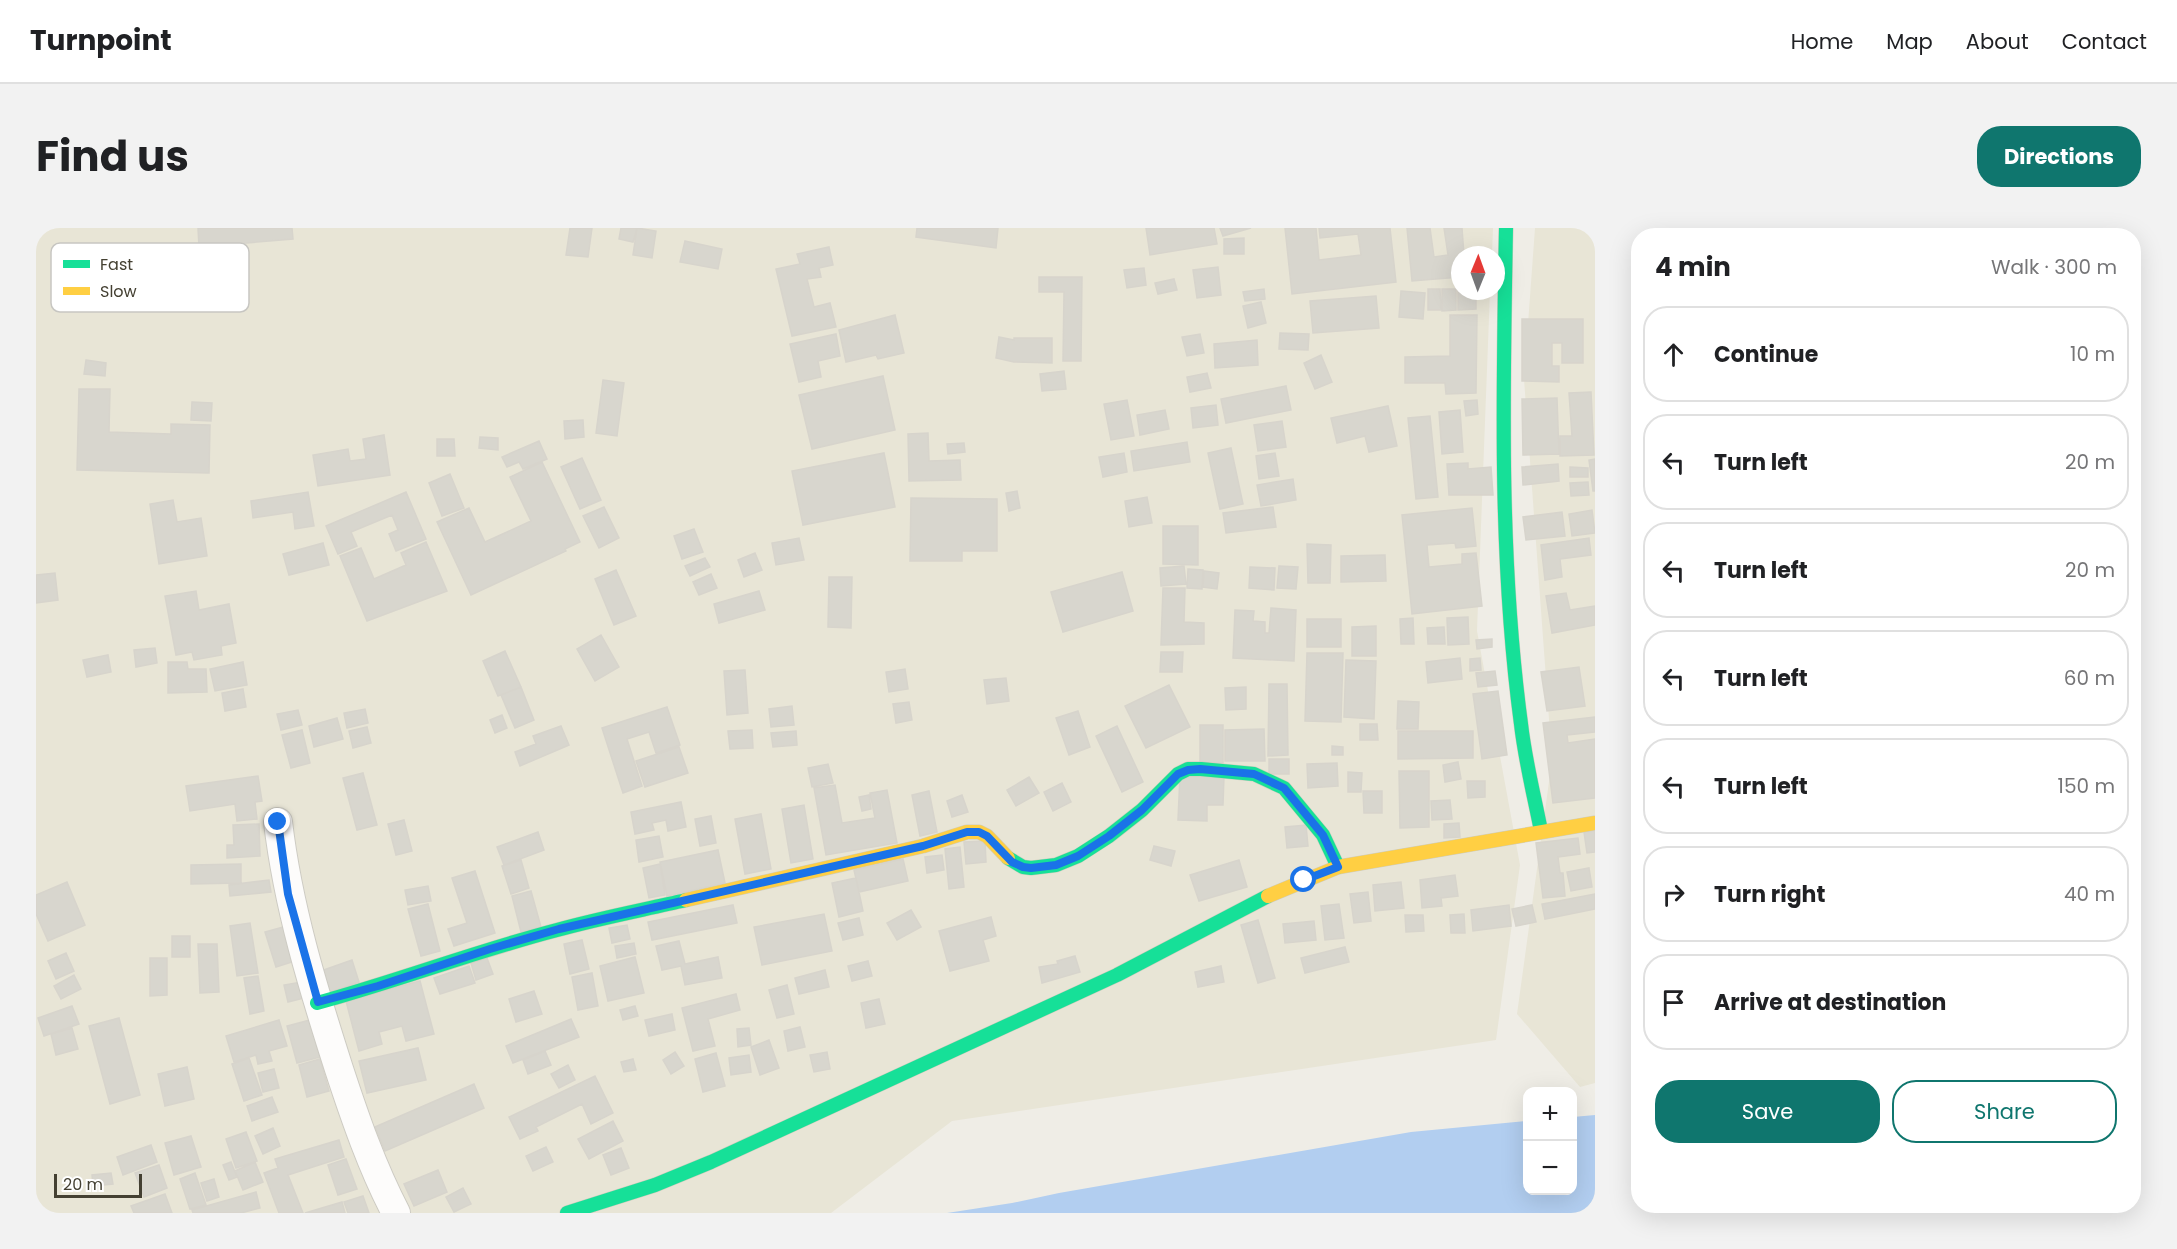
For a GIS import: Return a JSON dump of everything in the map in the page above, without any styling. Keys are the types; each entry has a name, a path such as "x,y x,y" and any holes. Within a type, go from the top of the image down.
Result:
{"street":[{"path":"1506,228 1503,399 1510,602 1521,726 1540,831"},
{"path":"318,1002 378,986 559,929 923,846 967,832 979,832 987,836 1012,862 1023,867 1056,865 1078,856 1109,836 1142,810 1178,774 1188,770 1254,774 1284,788 1323,835 1338,867"},
{"path":"278,822 288,894 318,1002 354,1117 396,1213"},
{"path":"567,1213 656,1185 711,1162 1117,975 1263,898 1338,867 1595,823"}],"shaded area":[{"path":"36,228 1493,228 1492,246 1451,246 1451,300 1490,300 1477,631 1520,865 1496,1040 952,1121 831,1213 36,1213"},
{"path":"1535,228 1595,228 1595,1083 1580,1087 1517,1014 1552,760 1524,379"}],"water":[{"path":"1595,1115 1595,1213 947,1213 1411,1132 1523,1121 1523,1195 1577,1195 1577,1117"}],"building":[{"path":"198,228 292,228 293,239 246,243 199,243"},
{"path":"570,228 592,228 588,257 566,255"},
{"path":"621,228 637,228 633,242 619,239"},
{"path":"637,228 656,231 652,258 633,255"},
{"path":"917,228 998,228 996,248 916,237"},
{"path":"1146,228 1214,228 1217,244 1150,255"},
{"path":"1220,228 1251,228 1223,236"},
{"path":"1285,228 1316,228 1319,260 1361,255 1358,234 1320,238 1319,228 1390,228 1396,282 1292,294"},
{"path":"1407,228 1430,228 1434,257 1448,255 1444,228 1462,228 1463,246 1451,246 1451,278 1412,281"},
{"path":"1244,238 1244,254 1224,254 1224,239"},
{"path":"685,241 722,249 718,269 680,262"},
{"path":"829,247 833,265 819,268 821,277 807,279 814,307 830,303 836,327 792,336 776,269 800,264 797,254"},
{"path":"1218,267 1221,295 1197,298 1193,270"},
{"path":"1144,268 1146,285 1127,288 1124,270"},
{"path":"1039,277 1082,277 1081,361 1063,361 1064,292 1039,292"},
{"path":"1174,279 1177,290 1158,294 1155,283"},
{"path":"1264,289 1265,299 1245,301 1243,292"},
{"path":"1428,289 1440,289 1441,310 1428,310"},
{"path":"1442,289 1451,289 1451,300 1456,300 1456,310 1442,311"},
{"path":"1401,291 1425,293 1423,319 1399,317"},
{"path":"1376,296 1379,328 1313,333 1310,301"},
{"path":"1458,300 1476,300 1476,309 1458,310"},
{"path":"1261,302 1266,323 1248,328 1243,306"},
{"path":"895,315 904,353 878,359 876,355 846,362 839,330"},
{"path":"1450,315 1477,315 1476,393 1446,394 1445,383 1405,383 1405,357 1450,356"},
{"path":"1522,319 1583,319 1583,363 1562,363 1562,343 1552,343 1552,366 1559,366 1559,382 1522,381"},
{"path":"1280,333 1309,334 1308,350 1279,349"},
{"path":"836,334 840,356 818,361 821,377 799,382 790,344"},
{"path":"1200,334 1204,353 1187,356 1182,337"},
{"path":"999,337 1014,340 1014,338 1052,338 1052,363 1014,362 996,358"},
{"path":"1257,340 1258,365 1215,368 1214,344"},
{"path":"1321,355 1332,382 1315,389 1304,363"},
{"path":"86,360 106,363 105,376 84,374"},
{"path":"1064,371 1066,389 1042,391 1040,374"},
{"path":"1207,373 1211,388 1190,392 1187,377"},
{"path":"883,376 895,430 812,449 799,395"},
{"path":"603,380 624,383 617,436 596,433"},
{"path":"1286,386 1291,410 1226,423 1221,399"},
{"path":"79,389 110,389 109,432 171,434 171,424 210,425 209,473 77,470"},
{"path":"1591,392 1594,455 1560,456 1560,436 1572,436 1569,393"},
{"path":"1557,398 1559,454 1523,455 1522,399"},
{"path":"1127,400 1134,436 1111,440 1104,404"},
{"path":"1477,400 1478,414 1466,416 1464,401"},
{"path":"192,402 212,403 211,421 191,420"},
{"path":"1216,405 1218,425 1193,428 1191,408"},
{"path":"1388,406 1397,446 1369,452 1365,436 1337,443 1331,418"},
{"path":"1165,410 1169,429 1140,435 1137,415"},
{"path":"1460,410 1463,452 1442,454 1439,412"},
{"path":"1430,416 1438,497 1416,499 1408,418"},
{"path":"583,420 584,437 565,439 564,421"},
{"path":"1282,421 1286,447 1258,451 1254,425"},
{"path":"928,433 929,461 960,460 961,480 909,481 908,434"},
{"path":"384,435 390,475 318,486 313,455 348,449 350,461 366,459 363,439"},
{"path":"480,437 498,438 498,450 479,448"},
{"path":"437,439 454,439 455,456 437,456"},
{"path":"539,441 547,459 523,469 519,462 507,467 502,457"},
{"path":"1187,442 1190,462 1134,471 1131,451"},
{"path":"964,443 965,452 948,454 947,444"},
{"path":"1231,448 1243,504 1220,509 1208,453"},
{"path":"884,453 895,507 803,525 792,471"},
{"path":"1124,453 1127,472 1103,477 1099,457"},
{"path":"1275,453 1279,476 1259,479 1256,456"},
{"path":"582,458 601,500 580,509 561,467"},
{"path":"1595,459 1595,491 1593,491 1589,460"},
{"path":"542,462 580,542 565,549 566,551 471,595 437,522 469,508 485,542 531,521 510,477"},
{"path":"1468,463 1468,469 1491,467 1493,495 1449,495 1447,464"},
{"path":"1558,464 1559,481 1523,485 1522,467"},
{"path":"1570,467 1588,468 1588,477 1570,477"},
{"path":"450,474 464,508 442,516 429,483"},
{"path":"1293,479 1296,500 1261,506 1257,485"},
{"path":"1588,482 1589,495 1571,496 1570,483"},
{"path":"1017,491 1020,508 1009,511 1006,493"},
{"path":"308,492 314,526 295,529 293,512 253,518 251,501"},
{"path":"406,492 426,539 396,551 389,534 398,530 392,515 351,532 357,546 338,554 326,526"},
{"path":"1147,497 1152,523 1129,527 1125,501"},
{"path":"911,498 997,499 997,551 962,551 962,561 910,561"},
{"path":"173,500 177,522 201,518 207,556 159,564 150,504"},
{"path":"604,507 619,538 599,548 583,516"},
{"path":"1273,507 1276,527 1226,533 1223,513"},
{"path":"1472,508 1476,546 1456,548 1455,543 1427,545 1429,567 1462,564 1462,554 1476,553 1482,606 1412,614 1402,515"},
{"path":"1592,510 1595,533 1572,536 1569,514"},
{"path":"1562,512 1565,536 1526,540 1523,517"},
{"path":"1163,526 1198,526 1198,565 1163,564"},
{"path":"694,529 703,552 682,559 674,536"},
{"path":"799,538 804,560 776,565 772,543"},
{"path":"1589,538 1591,555 1560,559 1562,577 1545,580 1541,545"},
{"path":"426,542 447,591 367,621 340,556 361,548 374,579 406,565 401,553"},
{"path":"323,543 329,565 289,575 283,554"},
{"path":"1307,544 1331,545 1330,583 1308,583"},
{"path":"755,553 762,570 744,577 738,560"},
{"path":"1385,555 1386,581 1341,582 1341,556"},
{"path":"705,558 710,567 690,576 685,566"},
{"path":"1184,566 1186,584 1161,586 1160,568"},
{"path":"1279,566 1298,567 1296,589 1277,588"},
{"path":"1250,567 1275,568 1274,590 1249,588"},
{"path":"1188,569 1203,570 1202,589 1187,588"},
{"path":"616,570 636,616 614,625 595,579"},
{"path":"1204,571 1219,573 1217,589 1203,587"},
{"path":"1122,572 1133,611 1063,632 1051,592"},
{"path":"55,573 58,600 36,603 36,575"},
{"path":"711,574 717,588 699,595 693,582"},
{"path":"829,577 852,577 851,628 828,627"},
{"path":"1163,588 1185,588 1184,622 1204,623 1204,644 1161,645"},
{"path":"196,591 199,610 229,604 236,643 221,646 222,655 194,660 192,652 176,655 165,596"},
{"path":"759,591 765,610 719,623 714,604"},
{"path":"1566,593 1570,610 1595,606 1595,625 1552,633 1546,596"},
{"path":"1271,608 1296,610 1294,661 1233,658 1235,610 1254,611 1253,621 1265,622 1265,633 1269,633"},
{"path":"1468,617 1469,644 1448,645 1447,618"},
{"path":"1413,618 1414,644 1401,644 1400,619"},
{"path":"1307,619 1341,619 1341,647 1307,647"},
{"path":"1376,626 1376,656 1352,656 1352,627"},
{"path":"1444,627 1445,644 1428,644 1427,628"},
{"path":"601,635 619,667 595,681 577,649"},
{"path":"1492,639 1492,647 1477,649 1476,640"},
{"path":"155,648 157,663 136,667 134,650"},
{"path":"505,651 521,687 498,696 483,661"},
{"path":"1161,652 1183,652 1182,672 1160,672"},
{"path":"1307,653 1343,653 1341,722 1305,721"},
{"path":"108,655 111,672 87,677 83,660"},
{"path":"1460,658 1462,679 1428,683 1426,662"},
{"path":"1480,658 1481,670 1470,671 1470,659"},
{"path":"1346,660 1376,661 1374,719 1344,717"},
{"path":"168,662 187,662 188,669 206,669 207,692 168,693"},
{"path":"243,662 247,685 215,691 210,669"},
{"path":"1579,667 1585,706 1547,711 1541,672"},
{"path":"905,669 908,689 889,692 886,672"},
{"path":"745,670 748,713 727,715 724,671"},
{"path":"1495,671 1497,685 1478,687 1476,673"},
{"path":"1006,678 1009,701 987,704 984,680"},
{"path":"1269,684 1287,684 1288,755 1268,756"},
{"path":"1169,685 1190,727 1146,748 1125,706"},
{"path":"521,687 534,720 515,728 501,695"},
{"path":"1246,687 1246,709 1226,710 1225,688"},
{"path":"243,689 246,707 225,711 222,693"},
{"path":"1498,691 1507,755 1482,759 1473,694"},
{"path":"1398,701 1419,702 1418,729 1397,729"},
{"path":"909,702 912,720 896,723 893,704"},
{"path":"792,706 794,725 771,727 769,709"},
{"path":"667,707 680,745 656,753 649,732 627,739 642,786 623,793 602,728"},
{"path":"365,709 368,723 347,728 344,713"},
{"path":"298,710 302,725 281,730 277,714"},
{"path":"1078,711 1090,747 1069,755 1056,718"},
{"path":"502,715 507,728 495,733 490,720"},
{"path":"1595,717 1595,732 1567,735 1568,743 1595,739 1595,798 1553,803 1543,723"},
{"path":"337,718 343,739 314,747 309,726"},
{"path":"1360,724 1377,724 1378,740 1360,740"},
{"path":"1200,725 1223,725 1223,763 1200,763"},
{"path":"561,726 569,745 520,766 515,752 536,744 533,736"},
{"path":"1117,726 1143,782 1122,792 1096,736"},
{"path":"367,727 371,743 353,748 349,731"},
{"path":"1264,729 1265,761 1225,761 1225,730"},
{"path":"302,730 310,763 291,768 282,735"},
{"path":"752,730 753,748 730,749 728,731"},
{"path":"796,731 797,745 773,747 771,733"},
{"path":"1398,731 1473,731 1473,758 1398,759"},
{"path":"1332,746 1343,747 1343,755 1332,755"},
{"path":"679,747 688,773 645,787 636,761"},
{"path":"1269,759 1289,759 1289,774 1269,774"},
{"path":"1458,762 1461,779 1445,782 1443,765"},
{"path":"1337,763 1338,786 1308,788 1307,764"},
{"path":"828,764 833,783 812,787 808,768"},
{"path":"1399,771 1429,771 1429,827 1400,828"},
{"path":"1348,772 1362,773 1361,792 1348,792"},
{"path":"363,773 377,825 357,830 343,778"},
{"path":"1180,775 1224,776 1223,805 1207,805 1207,821 1178,820"},
{"path":"258,776 262,801 255,802 257,819 237,821 235,804 190,811 186,786"},
{"path":"1029,777 1039,793 1016,806 1007,790"},
{"path":"1467,781 1485,781 1485,797 1468,798"},
{"path":"1062,783 1071,802 1053,811 1044,792"},
{"path":"835,785 842,823 875,818 870,793 887,790 897,843 826,855 814,788"},
{"path":"929,791 937,832 920,836 912,795"},
{"path":"1363,791 1382,791 1382,813 1364,813"},
{"path":"869,795 871,809 862,811 859,797"},
{"path":"962,795 968,812 952,817 947,801"},
{"path":"1450,800 1452,819 1432,820 1431,801"},
{"path":"681,802 686,827 668,831 666,820 652,823 654,830 635,834 631,812"},
{"path":"804,805 813,859 791,863 782,809"},
{"path":"761,814 771,869 745,874 735,819"},
{"path":"711,816 716,843 700,846 695,819"},
{"path":"404,820 412,851 396,855 388,824"},
{"path":"1459,823 1460,837 1444,838 1444,824"},
{"path":"259,824 260,856 227,858 227,845 234,845 233,825"},
{"path":"1306,825 1308,846 1287,848 1285,827"},
{"path":"1595,831 1595,852 1587,853 1584,832"},
{"path":"538,832 544,850 504,865 497,847"},
{"path":"659,836 663,857 639,862 636,840"},
{"path":"1578,838 1580,854 1558,857 1560,873 1563,873 1565,896 1543,898 1536,843"},
{"path":"985,841 986,862 966,864 964,842"},
{"path":"1154,846 1175,851 1171,866 1150,860"},
{"path":"960,847 964,887 949,889 945,849"},
{"path":"718,850 725,883 667,896 660,862"},
{"path":"942,855 944,870 927,873 925,857"},
{"path":"903,859 908,881 859,892 854,870"},
{"path":"521,860 529,888 511,894 502,866"},
{"path":"1239,860 1247,887 1199,901 1190,875"},
{"path":"241,864 241,883 191,884 191,865"},
{"path":"660,864 665,895 649,898 643,868"},
{"path":"1589,868 1592,887 1571,891 1567,872"},
{"path":"475,871 495,933 454,946 448,929 467,923 452,878"},
{"path":"1455,875 1458,896 1441,898 1442,906 1422,908 1420,880"},
{"path":"856,878 863,911 839,917 832,883"},
{"path":"269,880 271,892 230,896 229,885"},
{"path":"67,882 85,925 48,941 36,914 36,895"},
{"path":"1401,882 1404,908 1375,911 1373,885"},
{"path":"428,886 431,901 408,905 405,890"},
{"path":"531,891 541,927 521,932 512,896"},
{"path":"1368,892 1371,921 1354,923 1350,894"},
{"path":"1595,894 1595,909 1545,919 1542,904"},
{"path":"428,904 440,951 421,956 408,909"},
{"path":"1339,904 1344,938 1325,940 1321,906"},
{"path":"733,905 737,923 652,940 648,922"},
{"path":"1509,905 1511,926 1473,931 1471,910"},
{"path":"1532,905 1536,922 1516,926 1512,909"},
{"path":"911,910 921,927 897,940 887,923"},
{"path":"824,914 832,951 762,965 754,927"},
{"path":"1464,914 1465,933 1451,933 1450,915"},
{"path":"1405,915 1423,915 1424,931 1406,932"},
{"path":"991,917 996,936 983,940 989,961 950,971 939,931"},
{"path":"859,918 863,935 843,940 838,923"},
{"path":"1258,920 1275,978 1258,983 1241,925"},
{"path":"1314,921 1316,940 1285,943 1283,924"},
{"path":"250,923 258,973 237,976 230,926"},
{"path":"627,925 630,939 612,943 609,928"},
{"path":"287,926 298,960 276,967 265,932"},
{"path":"172,936 190,936 190,957 172,957"},
{"path":"582,940 589,969 570,974 564,944"},
{"path":"679,941 685,964 718,957 722,978 685,985 681,966 662,970 656,946"},
{"path":"634,943 636,954 617,958 615,946"},
{"path":"198,944 217,944 219,992 200,993"},
{"path":"1345,947 1349,962 1305,973 1301,958"},
{"path":"66,953 74,971 56,979 48,961"},
{"path":"1075,956 1080,972 1042,983 1039,967 1058,964 1057,961"},
{"path":"635,957 644,993 608,1001 600,966"},
{"path":"150,958 167,958 167,995 150,996"},
{"path":"487,958 493,974 476,980 471,963"},
{"path":"352,960 359,982 326,994 318,972"},
{"path":"868,961 872,976 852,981 848,966"},
{"path":"469,966 475,983 440,994 434,978"},
{"path":"1221,966 1224,982 1198,987 1195,972"},
{"path":"825,970 829,987 799,994 795,978"},
{"path":"592,973 598,1006 578,1010 572,977"},
{"path":"74,975 81,989 61,999 54,986"},
{"path":"258,976 264,1011 250,1014 244,978"},
{"path":"420,981 434,1034 406,1041 402,1026 379,1032 382,1044 359,1051 346,1001"},
{"path":"301,982 304,998 288,1002 284,985"},
{"path":"787,985 794,1014 777,1018 769,990"},
{"path":"534,991 542,1014 516,1022 509,999"},
{"path":"736,994 740,1010 708,1019 715,1046 693,1051 682,1008"},
{"path":"879,999 885,1024 866,1028 861,1003"},
{"path":"72,1006 79,1024 44,1036 38,1018"},
{"path":"635,1006 638,1016 623,1020 620,1010"},
{"path":"672,1014 675,1030 649,1036 645,1020"},
{"path":"119,1018 140,1095 110,1104 89,1026"},
{"path":"571,1019 579,1037 513,1063 506,1046"},
{"path":"279,1020 287,1046 269,1051 272,1061 258,1064 256,1055 234,1062 226,1036"},
{"path":"310,1020 320,1057 297,1063 287,1026"},
{"path":"800,1027 805,1047 788,1051 784,1031"},
{"path":"72,1028 78,1049 56,1055 51,1034"},
{"path":"749,1028 751,1045 738,1047 737,1029"},
{"path":"769,1040 779,1068 760,1075 751,1047"},
{"path":"418,1048 426,1080 367,1093 359,1061"},
{"path":"545,1051 551,1065 528,1074 523,1060"},
{"path":"675,1052 684,1066 671,1074 663,1060"},
{"path":"827,1052 830,1069 814,1072 810,1055"},
{"path":"716,1053 725,1086 703,1092 695,1059"},
{"path":"749,1055 751,1072 731,1075 729,1058"},
{"path":"249,1058 262,1095 244,1101 232,1064"},
{"path":"320,1059 329,1091 307,1097 299,1065"},
{"path":"633,1059 636,1070 624,1072 621,1062"},
{"path":"568,1065 575,1080 559,1088 551,1074"},
{"path":"187,1067 194,1099 165,1106 158,1074"},
{"path":"274,1069 279,1088 263,1092 258,1073"},
{"path":"595,1076 613,1113 591,1124 582,1104 536,1127 538,1131 520,1139 509,1117"},
{"path":"474,1084 484,1108 385,1151 375,1127"},
{"path":"272,1097 278,1112 252,1121 247,1106"},
{"path":"613,1121 623,1141 589,1159 578,1139"},
{"path":"273,1128 280,1146 263,1154 255,1136"},
{"path":"246,1132 257,1161 236,1168 226,1139"},
{"path":"191,1136 201,1167 174,1175 165,1143"},
{"path":"339,1140 344,1157 288,1175 303,1213 279,1213 264,1173 278,1168 275,1159"},
{"path":"151,1145 157,1162 123,1175 117,1157"},
{"path":"546,1147 553,1162 533,1171 526,1156"},
{"path":"621,1148 629,1168 611,1175 603,1155"},
{"path":"346,1159 357,1189 338,1195 328,1165"},
{"path":"231,1162 237,1177 229,1180 223,1165"},
{"path":"255,1162 263,1182 243,1190 235,1171"},
{"path":"159,1165 167,1188 144,1197 135,1173"},
{"path":"438,1170 447,1192 414,1206 404,1184"},
{"path":"111,1173 113,1184 93,1186 92,1175"},
{"path":"195,1173 206,1205 190,1209 180,1179"},
{"path":"214,1179 219,1197 207,1201 201,1183"},
{"path":"463,1188 471,1204 454,1212 446,1197"},
{"path":"256,1192 260,1208 241,1213 193,1213 192,1210"},
{"path":"165,1194 172,1213 134,1213 131,1206"},
{"path":"363,1196 369,1213 348,1213 344,1202"},
{"path":"342,1202 345,1213 305,1213"}],"traffic: fast":[{"path":"1506,228 1504,476 1509,601 1523,737 1541,831"},
{"path":"1008,858 1023,867 1031,868 1056,865 1078,856 1109,836 1142,810 1178,774 1188,769 1201,769 1254,774 1284,788 1323,835 1338,867"},
{"path":"567,1213 655,1185 711,1162 1117,975 1268,896"},
{"path":"317,1003 527,938 686,900"}],"traffic: slow":[{"path":"1268,896 1338,867 1595,823"},
{"path":"686,900 923,846 967,832 979,832 987,836 1008,858"}],"route":[{"path":"278,822 288,894 318,1002 378,986 559,929 923,846 967,832 979,832 987,836 1012,862 1023,867 1056,865 1078,856 1109,836 1142,810 1178,774 1188,770 1254,774 1284,788 1323,835 1338,867 1304,880"}]}
